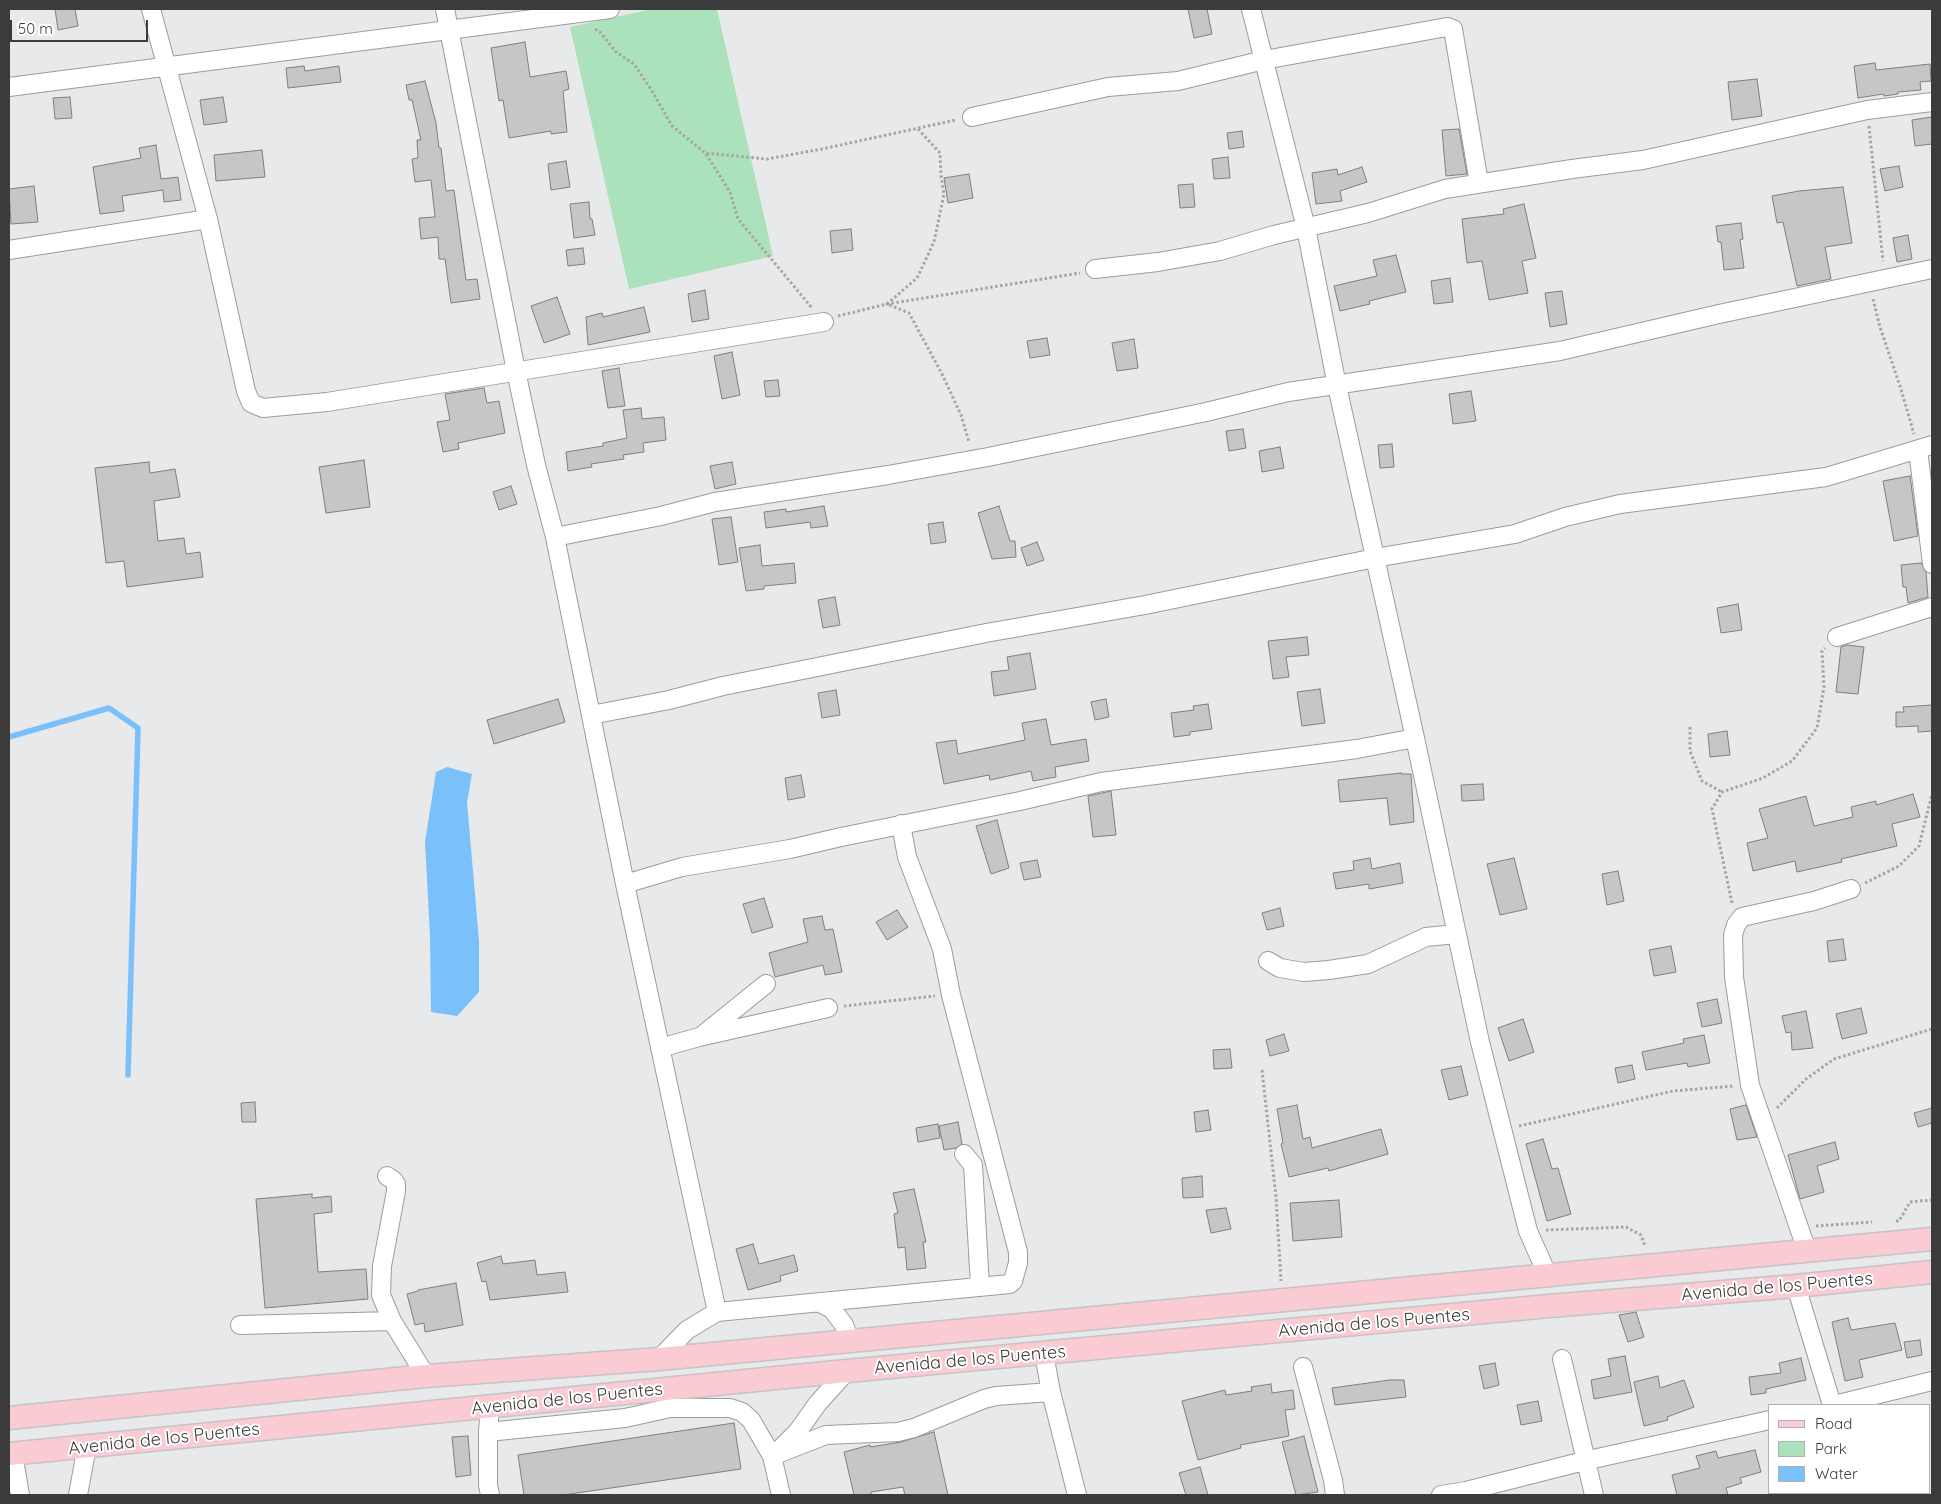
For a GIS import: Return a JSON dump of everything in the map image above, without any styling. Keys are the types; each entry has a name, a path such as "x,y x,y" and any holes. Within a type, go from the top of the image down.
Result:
{"main road":[{"name":"Avenida de los Puentes","path":"9,1418 426,1376 850,1341 1932,1239"},
{"name":"Avenida de los Puentes","path":"11,1454 490,1406 665,1399 847,1371 1529,1308 1796,1286 1932,1272"}],"street":[{"path":"151,9 208,219 246,391 251,403 263,408 327,402 829,319"},
{"path":"445,9 516,371 536,465 555,537 625,884 717,1312"},
{"path":"9,87 610,9"},
{"path":"1251,9 1306,228 1337,386 1480,1042 1528,1231 1548,1276"},
{"path":"972,117 1108,86 1178,81 1264,60 1447,27 1453,29 1480,183"},
{"path":"1095,269 1158,262 1220,251 1368,213 1445,189 1572,168 1642,160 1867,110 1932,102"},
{"path":"9,250 208,219"},
{"path":"555,537 661,516 715,502 888,476 974,460 1206,412 1288,392 1560,351 1720,314 1932,269"},
{"path":"591,715 669,700 723,686 986,633 1145,605 1375,558 1515,534 1565,517 1620,504 1826,477 1925,448 1932,564"},
{"path":"1837,637 1932,607"},
{"path":"625,884 682,867 790,849 901,824 1020,801 1101,782 1357,749 1415,738"},
{"path":"659,1358 687,1330 717,1312 1010,1284 1016,1271 1018,1252 951,995 942,949 921,897 908,857 901,824"},
{"path":"1807,1251 1750,1085 1734,977 1732,945 1736,925 1742,917 1814,901 1851,889"},
{"path":"1268,961 1280,968 1304,972 1328,970 1368,964 1426,937 1456,934"},
{"path":"699,1037 766,984"},
{"path":"660,1048 699,1037 828,1008"},
{"path":"964,1154 973,1166 980,1286"},
{"path":"387,1176 396,1184 396,1191 382,1266 381,1295 392,1321 426,1376"},
{"path":"1796,1286 1833,1404"},
{"path":"820,1303 832,1309 844,1324 850,1341"},
{"path":"240,1324 392,1321"},
{"path":"1044,1354 1051,1392 1077,1495"},
{"path":"1562,1359 1584,1461 1594,1495"},
{"path":"1303,1367 1333,1480 1335,1495"},
{"path":"772,1456 798,1431 818,1403 847,1371"},
{"path":"1837,1404 1932,1381"},
{"path":"772,1456 826,1436 898,1432 914,1428 984,1399 996,1396 1051,1392"},
{"path":"488,1432 625,1418 665,1399 730,1408 742,1412 751,1420 772,1456 781,1495"},
{"path":"490,1406 488,1432 488,1485 490,1495"},
{"path":"1441,1495 1466,1491 1584,1461 1768,1420"},
{"path":"78,1495 87,1446"},
{"path":"11,1454 20,1495"}],"path":[{"path":"568,14 600,32 616,52 634,64 672,126 706,153 730,192 738,219 812,308 829,319 887,304 1070,276 1095,269"},
{"path":"1867,110 1880,327 1900,386 1925,448"},
{"path":"706,153 767,159 972,117"},
{"path":"887,304 917,278 934,242 944,194 940,152 918,129"},
{"path":"887,304 909,313 942,374 961,415 974,460"},
{"path":"1736,925 1712,810 1722,792 1764,778 1792,761 1817,728 1824,687 1822,652 1837,637"},
{"path":"1690,727 1690,751 1702,781 1722,792"},
{"path":"1851,889 1899,866 1919,846 1932,794"},
{"path":"828,1008 951,995"},
{"path":"1764,1124 1785,1099 1806,1079 1834,1059 1932,1029"},
{"path":"1262,1070 1277,1204 1279,1263 1283,1300"},
{"path":"1501,1130 1673,1091 1750,1085"},
{"path":"1890,1221 1899,1221 1910,1202 1932,1200"},
{"path":"1798,1227 1880,1222"},
{"path":"1528,1231 1626,1227 1641,1235 1651,1266"}],"green space":[{"path":"652,9 717,9 773,256 629,289 570,27"}],"water":[{"path":"447,767 472,774 467,802 479,941 479,992 457,1016 431,1012 430,936 425,842 436,772"}],"building":[{"path":"55,9 75,9 78,26 58,30"},
{"path":"1188,9 1207,9 1212,34 1194,38"},
{"path":"525,42 530,77 566,71 569,89 563,91 567,132 551,134 551,131 509,138 503,100 499,101 491,48"},
{"path":"1875,63 1876,70 1930,64 1931,81 1920,82 1921,90 1858,98 1854,66"},
{"path":"304,66 305,71 339,66 341,82 288,88 286,68"},
{"path":"1757,79 1762,116 1732,120 1728,82"},
{"path":"425,81 436,123 439,148 441,148 446,191 454,190 466,280 477,279 480,299 451,303 445,259 439,259 438,237 421,239 419,218 435,217 431,180 415,182 412,159 418,158 417,140 421,140 412,100 409,100 406,85"},
{"path":"70,97 72,118 55,119 53,98"},
{"path":"223,97 227,122 204,125 200,100"},
{"path":"1932,117 1932,144 1915,146 1912,120"},
{"path":"1459,129 1467,174 1446,176 1442,130"},
{"path":"1242,131 1244,147 1229,149 1227,133"},
{"path":"156,145 161,179 178,177 181,200 164,202 163,190 122,196 124,211 100,214 93,167 141,158 139,148"},
{"path":"262,150 265,177 216,181 214,155"},
{"path":"1228,157 1230,178 1214,179 1212,159"},
{"path":"566,161 570,187 551,190 548,164"},
{"path":"1899,166 1903,187 1885,191 1880,169"},
{"path":"1362,167 1367,182 1340,191 1342,201 1316,204 1312,173 1337,169 1338,175"},
{"path":"969,174 973,198 948,203 944,178"},
{"path":"1193,184 1195,207 1180,208 1178,185"},
{"path":"34,186 38,222 11,224 9,189"},
{"path":"1843,187 1852,243 1825,247 1831,279 1797,286 1783,222 1777,223 1772,196 1799,191"},
{"path":"589,202 590,219 592,219 595,235 574,238 570,204"},
{"path":"1524,204 1536,258 1522,261 1528,293 1489,300 1482,261 1467,263 1462,219 1504,214 1503,209"},
{"path":"1741,223 1743,239 1740,240 1744,268 1724,270 1721,242 1718,242 1716,226"},
{"path":"851,229 853,250 832,253 830,231"},
{"path":"1908,235 1912,259 1897,262 1893,238"},
{"path":"583,248 585,264 568,266 566,250"},
{"path":"1396,255 1406,292 1369,301 1370,304 1340,311 1334,286 1377,276 1373,260"},
{"path":"1450,278 1453,302 1434,304 1431,281"},
{"path":"705,290 709,319 692,322 688,294"},
{"path":"1562,291 1567,324 1550,327 1545,293"},
{"path":"557,297 570,334 544,343 531,306"},
{"path":"644,307 650,332 588,345 586,317 602,313 603,317"},
{"path":"1047,338 1050,355 1030,358 1027,341"},
{"path":"1134,339 1138,368 1117,371 1112,343"},
{"path":"732,352 740,395 722,399 714,356"},
{"path":"619,368 625,406 608,408 602,371"},
{"path":"778,380 780,396 766,397 764,381"},
{"path":"484,388 487,403 499,401 505,433 458,443 459,449 443,452 437,422 450,420 445,394"},
{"path":"1471,391 1476,421 1453,424 1449,394"},
{"path":"641,408 642,419 664,417 666,440 643,443 644,452 623,455 624,459 591,464 592,467 568,471 566,452 603,446 603,443 627,438 623,410"},
{"path":"1243,429 1246,448 1229,451 1226,431"},
{"path":"1392,444 1394,467 1380,468 1378,445"},
{"path":"1280,447 1284,468 1262,472 1259,451"},
{"path":"364,460 370,507 326,513 319,467"},
{"path":"149,462 150,473 175,469 180,497 154,501 158,541 184,538 186,554 200,552 203,577 127,587 124,561 106,563 95,468"},
{"path":"732,462 736,484 715,489 710,466"},
{"path":"1910,476 1918,536 1894,541 1883,481"},
{"path":"511,486 517,504 499,510 493,492"},
{"path":"824,506 828,526 811,528 810,522 766,528 764,512 786,509 786,512"},
{"path":"999,506 1010,541 1015,541 1016,557 992,559 978,513"},
{"path":"731,517 738,562 719,565 712,519"},
{"path":"943,522 946,542 931,544 928,524"},
{"path":"1037,542 1044,560 1027,566 1021,548"},
{"path":"760,545 762,566 794,563 796,583 764,586 764,589 746,591 739,548"},
{"path":"1921,563 1926,572 1928,597 1908,603 1906,587 1903,587 1901,565"},
{"path":"835,597 840,625 823,628 818,600"},
{"path":"1738,604 1742,630 1721,633 1717,608"},
{"path":"1307,637 1309,655 1286,657 1289,677 1273,679 1268,641"},
{"path":"1847,645 1864,647 1858,694 1836,692 1841,647"},
{"path":"1030,653 1036,689 994,696 991,672 1009,670 1007,657"},
{"path":"1320,689 1325,723 1302,726 1297,692"},
{"path":"836,690 840,715 822,718 818,693"},
{"path":"558,699 565,722 494,744 487,720"},
{"path":"1106,699 1109,717 1095,720 1091,702"},
{"path":"1208,704 1212,729 1190,732 1190,735 1174,737 1171,713 1194,710 1193,706"},
{"path":"1932,705 1932,731 1918,732 1918,726 1896,727 1896,712 1904,712 1903,707"},
{"path":"1046,719 1051,745 1086,739 1089,761 1055,767 1056,777 1033,781 1031,771 990,780 989,775 944,784 936,743 956,740 958,754 1025,740 1022,723"},
{"path":"1727,731 1730,755 1710,757 1708,734"},
{"path":"1401,773 1411,774 1414,822 1390,825 1387,798 1340,802 1338,780"},
{"path":"801,775 805,797 788,800 785,778"},
{"path":"1483,784 1484,800 1462,801 1461,785"},
{"path":"1111,791 1116,835 1093,837 1088,796"},
{"path":"1913,794 1920,817 1892,824 1897,846 1841,859 1842,862 1797,872 1795,861 1753,871 1747,843 1768,838 1759,809 1806,796 1814,826 1853,817 1851,807 1876,801 1876,805"},
{"path":"997,820 1009,868 991,874 976,826"},
{"path":"1370,858 1372,869 1400,863 1403,883 1369,889 1369,884 1336,889 1333,873 1354,870 1353,861"},
{"path":"1514,858 1527,909 1500,915 1487,864"},
{"path":"1037,860 1041,877 1024,880 1020,863"},
{"path":"1618,871 1624,901 1607,905 1602,874"},
{"path":"764,898 773,927 752,933 743,904"},
{"path":"1280,908 1284,926 1267,930 1262,913"},
{"path":"897,910 908,927 887,940 876,922"},
{"path":"822,916 825,930 833,929 842,972 825,975 823,965 775,977 769,953 808,942 803,919"},
{"path":"1843,939 1846,960 1829,962 1827,941"},
{"path":"1671,946 1676,972 1654,976 1649,950"},
{"path":"1717,999 1722,1023 1702,1027 1697,1003"},
{"path":"1861,1008 1867,1033 1842,1039 1836,1014"},
{"path":"1806,1011 1813,1048 1792,1050 1791,1032 1786,1033 1782,1016"},
{"path":"1523,1019 1534,1052 1509,1061 1498,1028"},
{"path":"1284,1034 1289,1051 1270,1056 1266,1040"},
{"path":"1704,1035 1710,1063 1688,1067 1687,1063 1646,1070 1642,1052 1684,1043 1683,1039"},
{"path":"1230,1049 1232,1068 1214,1069 1213,1050"},
{"path":"1632,1065 1635,1079 1618,1083 1615,1068"},
{"path":"1461,1066 1468,1095 1449,1100 1441,1070"},
{"path":"255,1102 256,1122 242,1122 241,1103"},
{"path":"1297,1105 1303,1139 1310,1137 1312,1148 1381,1129 1388,1154 1329,1171 1328,1168 1289,1177 1281,1144 1283,1143 1277,1109"},
{"path":"1746,1105 1757,1137 1737,1140 1730,1109"},
{"path":"1932,1108 1932,1123 1918,1127 1914,1113"},
{"path":"1208,1110 1211,1130 1196,1132 1194,1112"},
{"path":"958,1122 962,1144 956,1148 944,1150 939,1126"},
{"path":"938,1124 940,1138 918,1142 916,1128"},
{"path":"1543,1139 1552,1169 1558,1168 1571,1214 1547,1221 1526,1144"},
{"path":"1835,1142 1839,1159 1817,1166 1824,1192 1800,1199 1788,1155"},
{"path":"1202,1176 1203,1197 1183,1198 1182,1178"},
{"path":"914,1189 926,1242 923,1242 926,1268 907,1270 905,1247 898,1248 894,1214 898,1213 893,1193"},
{"path":"312,1194 312,1198 331,1196 332,1212 314,1214 318,1272 366,1269 368,1299 265,1308 256,1199"},
{"path":"1339,1200 1342,1237 1293,1241 1290,1203"},
{"path":"1226,1208 1231,1229 1211,1233 1206,1210"},
{"path":"753,1244 759,1264 794,1255 798,1271 780,1276 781,1281 748,1290 736,1249"},
{"path":"501,1256 503,1264 535,1260 537,1275 565,1272 568,1292 490,1300 486,1281 482,1282 477,1263"},
{"path":"456,1283 463,1325 425,1332 424,1323 415,1325 407,1294"},
{"path":"1636,1312 1644,1337 1628,1342 1619,1315"},
{"path":"1848,1318 1851,1330 1895,1323 1902,1350 1859,1360 1863,1377 1845,1381 1832,1322"},
{"path":"1920,1340 1922,1355 1907,1358 1904,1342"},
{"path":"1625,1356 1632,1392 1594,1399 1591,1380 1611,1376 1608,1359"},
{"path":"1801,1358 1806,1380 1766,1389 1766,1393 1751,1395 1749,1377 1781,1373 1779,1363"},
{"path":"1495,1363 1499,1385 1484,1389 1479,1366"},
{"path":"1658,1376 1660,1388 1684,1380 1694,1407 1667,1417 1668,1420 1644,1426 1634,1382"},
{"path":"1390,1380 1404,1380 1406,1397 1335,1405 1332,1388"},
{"path":"1271,1384 1272,1393 1293,1390 1295,1409 1285,1410 1289,1436 1240,1445 1241,1448 1198,1460 1182,1401 1225,1390 1226,1395 1252,1391 1251,1387"},
{"path":"1538,1401 1542,1421 1521,1425 1517,1405"},
{"path":"734,1423 741,1469 563,1495 524,1495 518,1455"},
{"path":"934,1432 948,1495 905,1495 903,1487 871,1492 871,1495 854,1495 844,1452 870,1445 870,1447 901,1442"},
{"path":"468,1436 471,1475 456,1477 452,1437"},
{"path":"1304,1436 1318,1492 1296,1495 1282,1442"},
{"path":"1755,1450 1761,1472 1740,1478 1742,1483 1726,1488 1728,1495 1677,1495 1672,1475 1700,1468 1696,1456 1716,1451 1718,1458"},
{"path":"1200,1467 1208,1495 1186,1495 1179,1473"}],"waterway":[{"path":"9,737 109,708 138,728 128,1075"}]}
